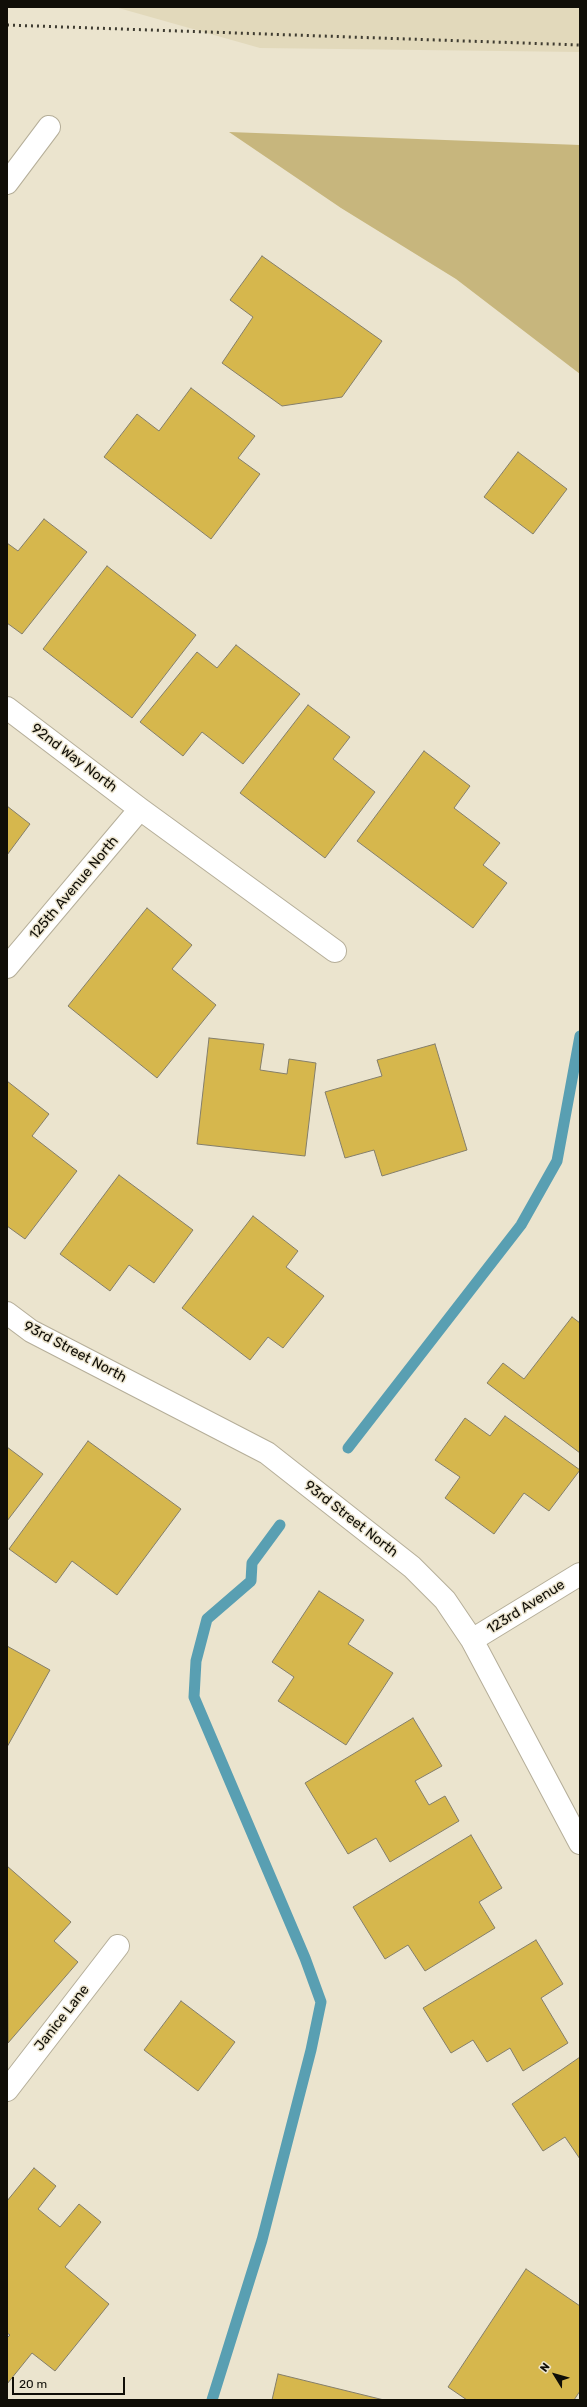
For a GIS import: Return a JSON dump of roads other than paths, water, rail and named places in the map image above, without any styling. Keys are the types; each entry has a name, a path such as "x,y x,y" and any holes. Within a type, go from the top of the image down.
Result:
{"street":[{"path":"7,183 49,127"},
{"name":"92nd Way North","path":"7,708 140,809 335,951"},
{"name":"125th Avenue North","path":"7,967 140,809"},
{"name":"93rd Street North","path":"7,1313 31,1332 267,1453 412,1567 445,1600 472,1640 580,1842"},
{"name":"123rd Avenue","path":"472,1640 580,1574"},
{"name":"Janice Lane","path":"7,2090 118,1946"}],"waterway":[{"path":"348,1448 521,1225 557,1161 580,1036"},
{"path":"212,2400 262,2240 311,2050 321,2002 305,1958 194,1697 196,1661 207,1619 251,1581 252,1563 280,1525"}],"railway":[{"path":"7,25 580,45"}]}
